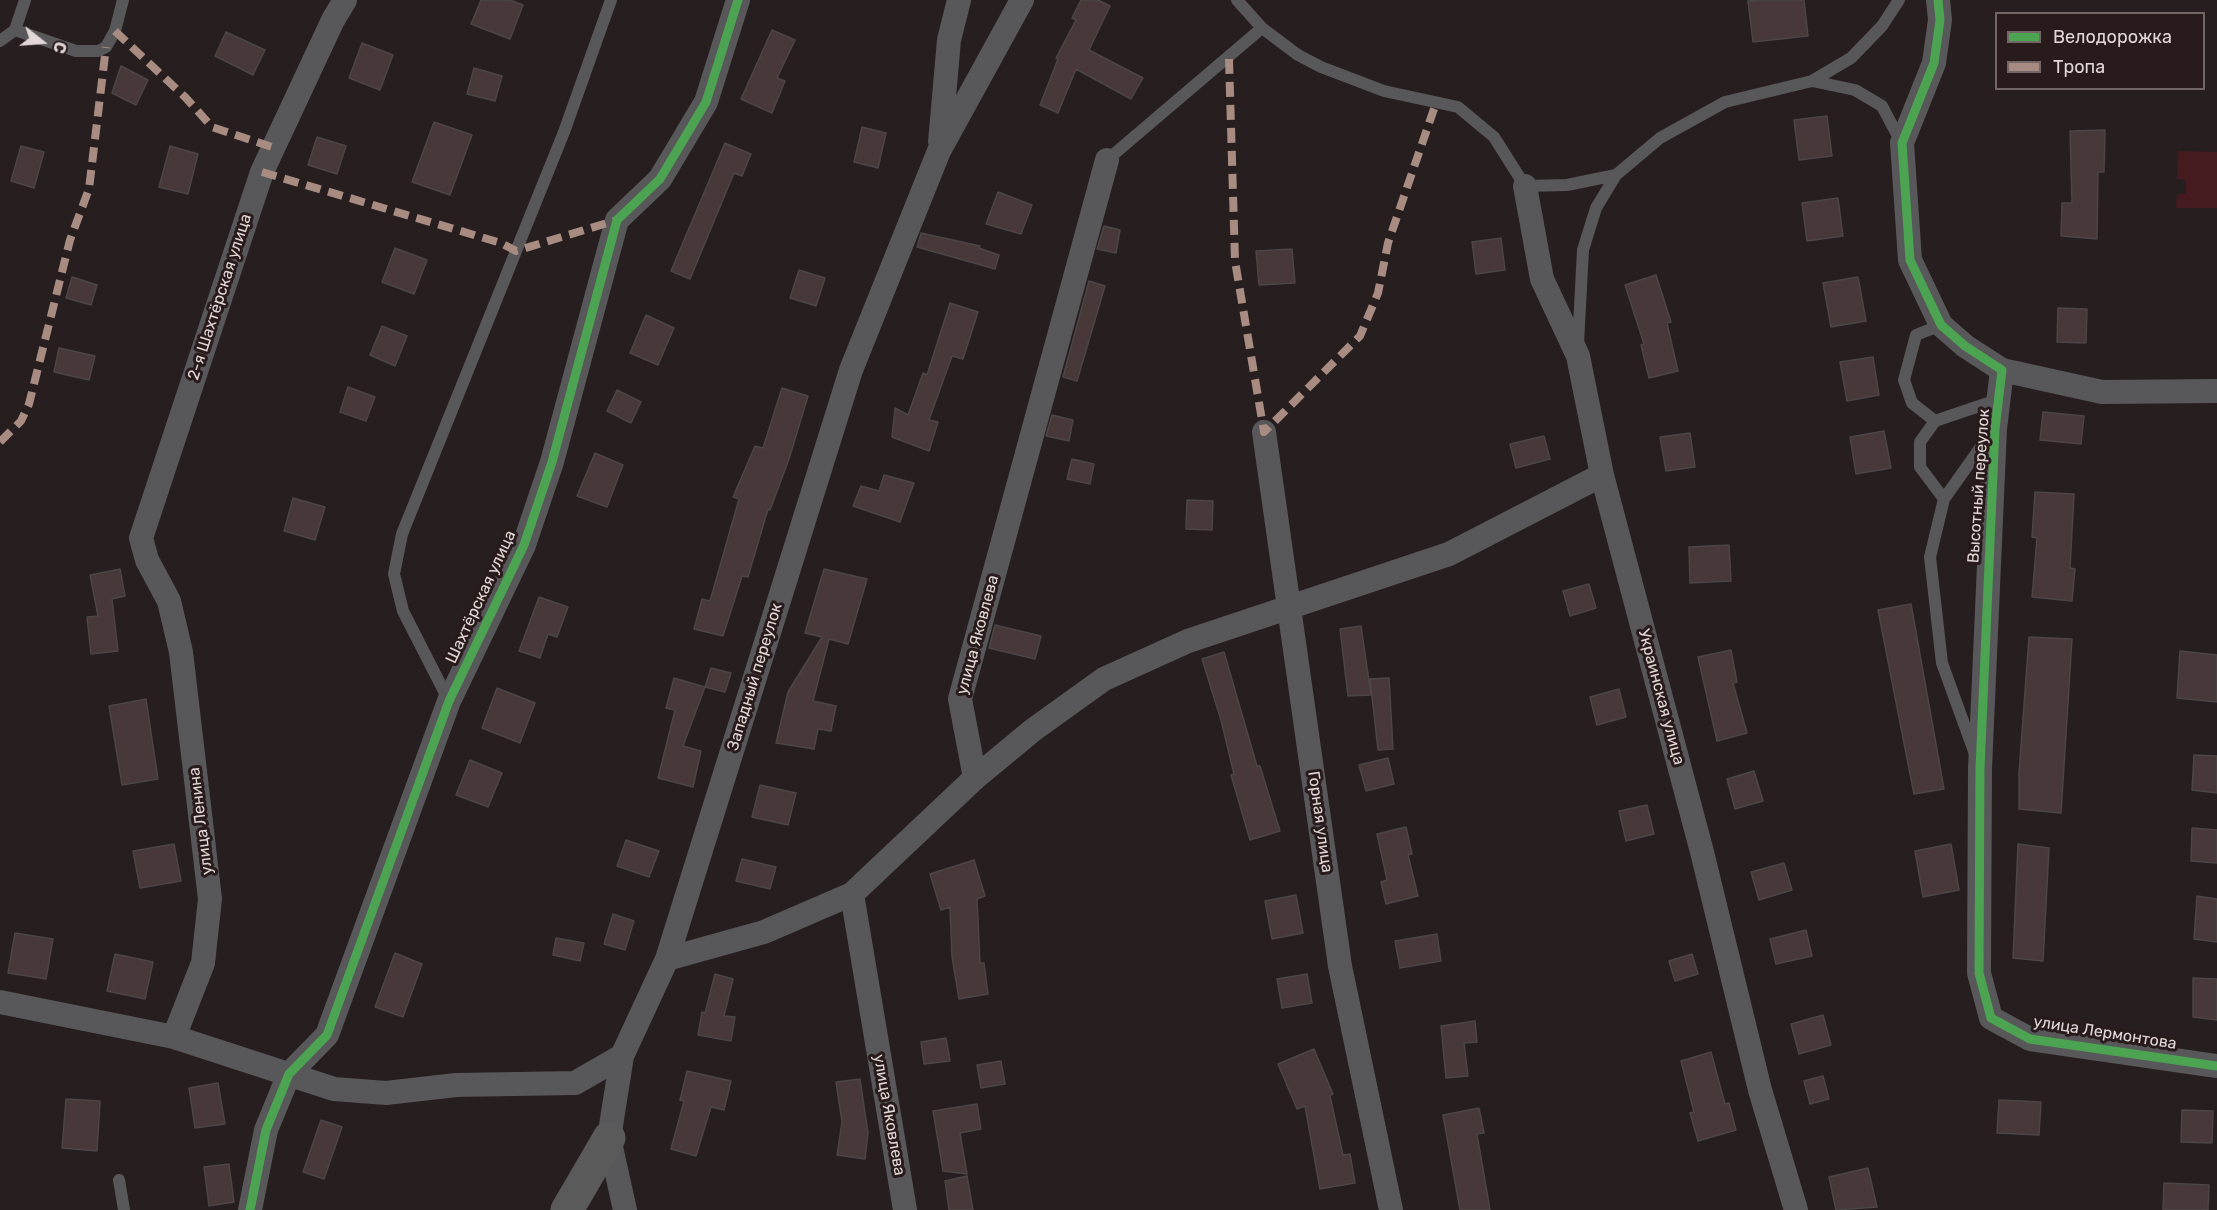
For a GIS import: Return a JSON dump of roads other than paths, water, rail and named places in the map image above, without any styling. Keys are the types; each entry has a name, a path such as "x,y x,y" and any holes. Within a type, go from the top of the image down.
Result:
{"street":[{"name":"2-я Шахтёрская улица","path":"170,600 147,561 141,538 262,171 333,20 345,0"},
{"name":"Шахтёрская улица","path":"250,1210 266,1130 289,1074 327,1035 449,701 524,545 552,462 617,220 660,179 706,102 738,0"},
{"name":"Западный переулок","path":"939,151 949,40 959,0"},
{"name":"Западный переулок","path":"626,1210 609,1138 622,1056 667,959 851,370 939,151 1023,0"},
{"path":"1938,0 1940,20 1934,63 1902,143 1910,260 1941,325 1965,346 2002,370 2102,392 2217,391"},
{"name":"улица Яковлева","path":"975,778 960,699 1107,160"},
{"name":"Украинская улица","path":"1525,186 1542,279 1578,356 1602,475 1702,852 1760,1090 1796,1210"},
{"name":"Высотный переулок","path":"1991,1018 1979,973 1980,768 1995,429 2002,370"},
{"name":"Горная улица","path":"1264,432 1340,966 1391,1210"},
{"path":"667,959 764,932 852,894 975,778 1033,730 1104,679 1188,641 1449,554 1602,475"},
{"name":"улица Ленина","path":"170,600 181,652 210,899 203,963 174,1037"},
{"name":"улица Яковлева","path":"852,894 905,1210"},
{"path":"0,1002 174,1037 334,1089 386,1093 456,1085 575,1083 622,1056"},
{"name":"улица Лермонтова","path":"1991,1018 2030,1039 2217,1066"},
{"path":"567,1210 609,1138"}],"lane":[{"path":"0,41 15,30 25,0"},
{"path":"15,30 76,51 98,51 106,46 115,31 123,0"},
{"path":"449,701 403,611 394,574 402,534 559,143 611,0"},
{"path":"1237,0 1262,28 1298,55 1384,91 1458,107 1494,137 1525,186 1567,185 1616,175"},
{"path":"1578,356 1583,250 1596,208 1616,175 1660,138 1725,102 1812,81 1851,58 1882,26 1899,0"},
{"path":"1107,160 1262,28"},
{"path":"1812,81 1855,90 1882,106 1902,143"},
{"path":"1935,421 1911,403 1904,380 1916,335 1941,325"},
{"path":"1944,499 1920,467 1920,442 1935,421 2000,399"},
{"path":"1980,768 1942,663 1930,557 1944,499 1995,429"},
{"path":"119,1180 124,1210"}]}
